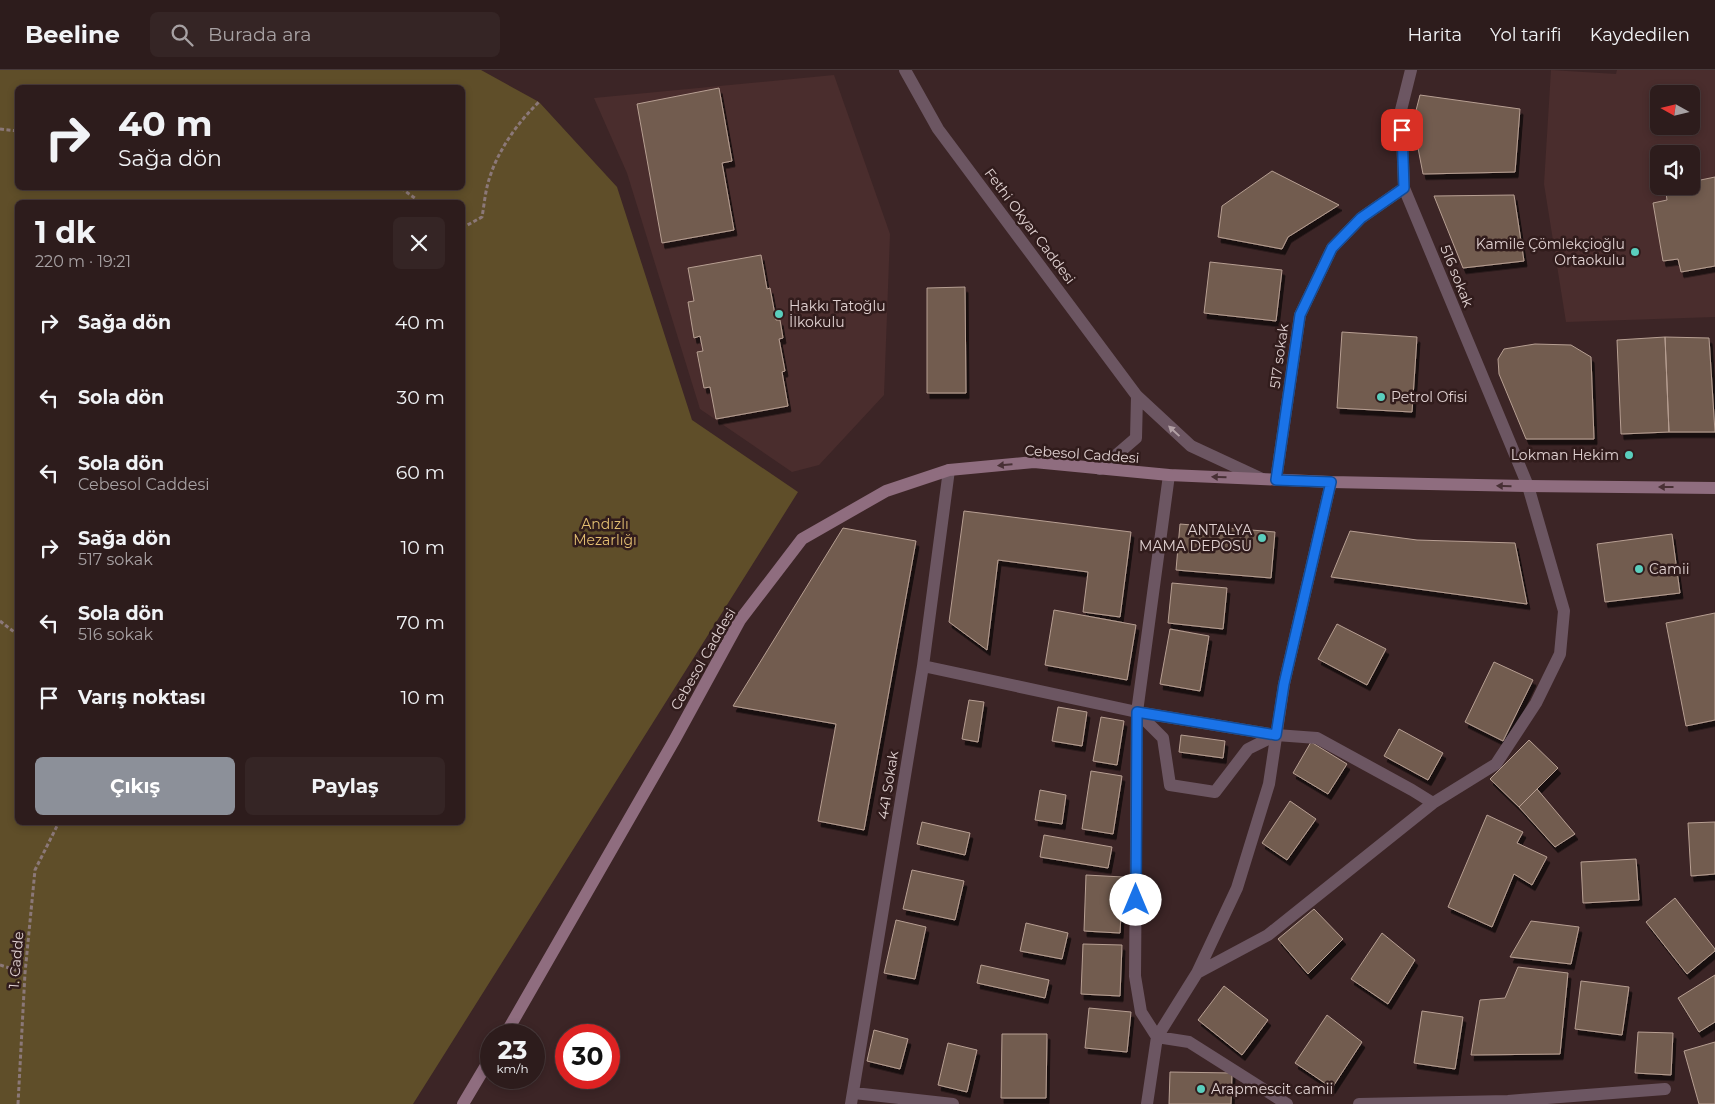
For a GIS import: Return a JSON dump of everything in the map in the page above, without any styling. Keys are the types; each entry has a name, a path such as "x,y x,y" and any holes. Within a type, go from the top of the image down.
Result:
{"main road":[{"name":"Cebesol Caddesi","path":"511,1024 675,739 740,620 802,539 886,491 949,470 1034,462 1169,476 1331,482 1715,488"},
{"path":"463,1104 480,1076"}],"street":[{"name":"Fethi Okyar Caddesi","path":"905,70 938,129 1137,396 1191,446 1263,479"},
{"name":"516 sokak","path":"1197,972 1268,935 1433,803 1496,764 1536,703 1560,654 1564,611 1528,486 1404,188 1401,110 1411,70"},
{"name":"517 sokak","path":"1276,480 1300,315 1332,248 1361,218 1404,188"},
{"path":"1100,469 1136,438 1137,396"},
{"name":"441 Sokak","path":"852,1099 923,666 949,470"},
{"path":"1169,476 1137,712 1135,976 1141,1012 1157,1037 1189,1042 1287,1104"},
{"path":"1148,1104 1157,1037 1197,972 1237,888 1269,784 1284,684 1331,482"},
{"path":"923,666 1137,712 1276,735 1317,738 1433,803"},
{"path":"1137,712 1163,738 1170,785 1206,791 1215,792 1248,750 1276,735"},
{"path":"1359,1104 1508,1102 1665,1089"},
{"path":"852,1099 953,1104"}],"path":[{"path":"465,226 482,217 488,182 497,157 527,114 539,102"},
{"path":"0,129 15,131"},
{"path":"404,190 417,200"},
{"path":"0,621 15,633"},
{"name":"1. Cadde","path":"18,1104 25,973 35,870 58,825"},
{"path":"0,965 25,973"}],"shaded area":[{"name":"Kamile Çömlekçioğlu Ortaokulu","path":"1551,70 1616,74 1617,70 1715,70 1715,317 1566,322 1544,184"},
{"name":"Hakkı Tatoğlu İlkokulu","path":"834,75 890,234 884,395 819,465 792,472 700,409 627,173 594,98"}],"green space":[{"name":"Andızlı Mezarlığı","path":"0,70 481,70 539,102 617,187 692,420 798,492 413,1104 0,1104"}],"building":[{"path":"719,88 732,161 722,163 734,230 662,243 637,104"},
{"path":"1420,95 1520,109 1515,172 1423,174 1413,122"},
{"path":"1272,171 1339,205 1288,237 1282,249 1218,237 1222,206"},
{"path":"1715,177 1715,266 1681,272 1678,259 1663,261 1653,203 1667,200 1666,195 1700,195 1700,180"},
{"path":"1514,195 1524,261 1463,268 1434,196"},
{"path":"761,255 767,289 770,288 776,320 780,320 783,338 779,339 785,371 782,372 788,406 716,419 710,387 704,388 697,352 703,351 700,336 694,338 688,302 694,301 688,268"},
{"path":"1210,262 1282,270 1276,321 1204,313"},
{"path":"965,287 966,393 927,393 927,288"},
{"path":"1342,332 1417,337 1412,412 1337,408"},
{"path":"1665,337 1669,432 1621,434 1617,340"},
{"path":"1665,337 1709,338 1715,432 1669,432"},
{"path":"1535,344 1571,345 1591,357 1594,439 1526,439 1499,374 1498,359 1504,349"},
{"path":"964,511 1131,532 1120,617 1083,612 1088,572 998,560 987,650 949,622"},
{"path":"1180,524 1275,532 1271,578 1176,570"},
{"path":"843,528 916,541 864,830 818,821 836,724 733,706"},
{"path":"1350,531 1417,540 1515,543 1527,604 1331,577"},
{"name":"Camii","path":"1672,534 1680,593 1605,602 1597,544"},
{"path":"1172,583 1227,588 1223,629 1168,623"},
{"path":"1054,610 1136,625 1127,680 1045,665"},
{"path":"1715,613 1715,720 1686,726 1666,623"},
{"path":"1337,624 1386,649 1367,685 1318,659"},
{"path":"1170,629 1209,636 1200,691 1160,684"},
{"path":"1494,662 1533,680 1503,741 1465,722"},
{"path":"969,700 984,702 978,742 962,739"},
{"path":"1058,707 1087,712 1082,746 1052,741"},
{"path":"1101,717 1124,721 1117,765 1093,761"},
{"path":"1399,729 1443,753 1428,780 1384,756"},
{"path":"1181,735 1225,741 1223,758 1179,752"},
{"path":"1529,740 1558,768 1519,807 1490,779"},
{"path":"1311,742 1347,764 1328,794 1293,773"},
{"path":"1091,771 1122,776 1113,834 1082,829"},
{"path":"1537,789 1575,834 1555,847 1519,807"},
{"path":"1040,790 1066,795 1062,824 1035,820"},
{"path":"1290,801 1316,819 1287,860 1262,843"},
{"path":"1487,815 1523,832 1517,843 1547,857 1532,885 1514,874 1492,927 1448,907"},
{"path":"922,822 970,833 965,855 917,844"},
{"path":"1715,822 1715,874 1691,876 1688,823"},
{"path":"1044,835 1112,847 1108,868 1040,857"},
{"path":"1636,859 1639,900 1583,903 1581,862"},
{"path":"912,870 964,881 955,920 903,909"},
{"path":"1086,875 1123,877 1120,933 1084,931"},
{"path":"1675,898 1715,949 1687,974 1646,922"},
{"path":"1314,909 1343,939 1308,974 1278,939"},
{"path":"896,920 926,927 915,979 884,973"},
{"path":"1531,921 1579,927 1571,964 1510,957"},
{"path":"1026,923 1068,933 1062,959 1020,951"},
{"path":"1382,933 1415,960 1388,1004 1351,979"},
{"path":"1083,944 1122,945 1120,996 1081,994"},
{"path":"981,965 1049,980 1045,998 977,983"},
{"path":"1518,967 1568,973 1560,1054 1471,1055 1480,1000 1505,998"},
{"path":"1715,975 1715,1022 1699,1032 1678,998"},
{"path":"1581,981 1629,987 1622,1035 1575,1029"},
{"path":"1224,986 1268,1020 1242,1055 1198,1020"},
{"path":"1089,1008 1131,1012 1127,1052 1085,1048"},
{"path":"1422,1011 1463,1017 1455,1069 1414,1063"},
{"path":"1327,1015 1362,1042 1332,1088 1295,1063"},
{"path":"874,1030 908,1039 900,1069 867,1061"},
{"path":"1638,1032 1673,1033 1671,1075 1635,1073"},
{"path":"1002,1034 1047,1034 1046,1098 1001,1098"},
{"path":"1715,1042 1715,1104 1699,1104 1684,1051"},
{"path":"948,1043 977,1050 967,1092 938,1085"},
{"name":"Arapmescit camii","path":"1170,1072 1232,1073 1231,1104 1169,1104"}],"place":[{"name":"Kamile Çömlekçioğlu Ortaokulu","path":"1635,252"},
{"name":"Hakkı Tatoğlu İlkokulu","path":"779,314"},
{"name":"Petrol Ofisi","path":"1381,397"},
{"name":"Lokman Hekim","path":"1629,455"},
{"name":"ANTALYA MAMA DEPOSU","path":"1262,538"},
{"name":"Camii","path":"1639,569"},
{"name":"Arapmescit camii","path":"1201,1089"}],"route":[{"path":"1136,900 1137,712 1276,735 1284,684 1331,482 1276,480 1300,315 1332,248 1361,218 1404,188 1402,130"}]}
